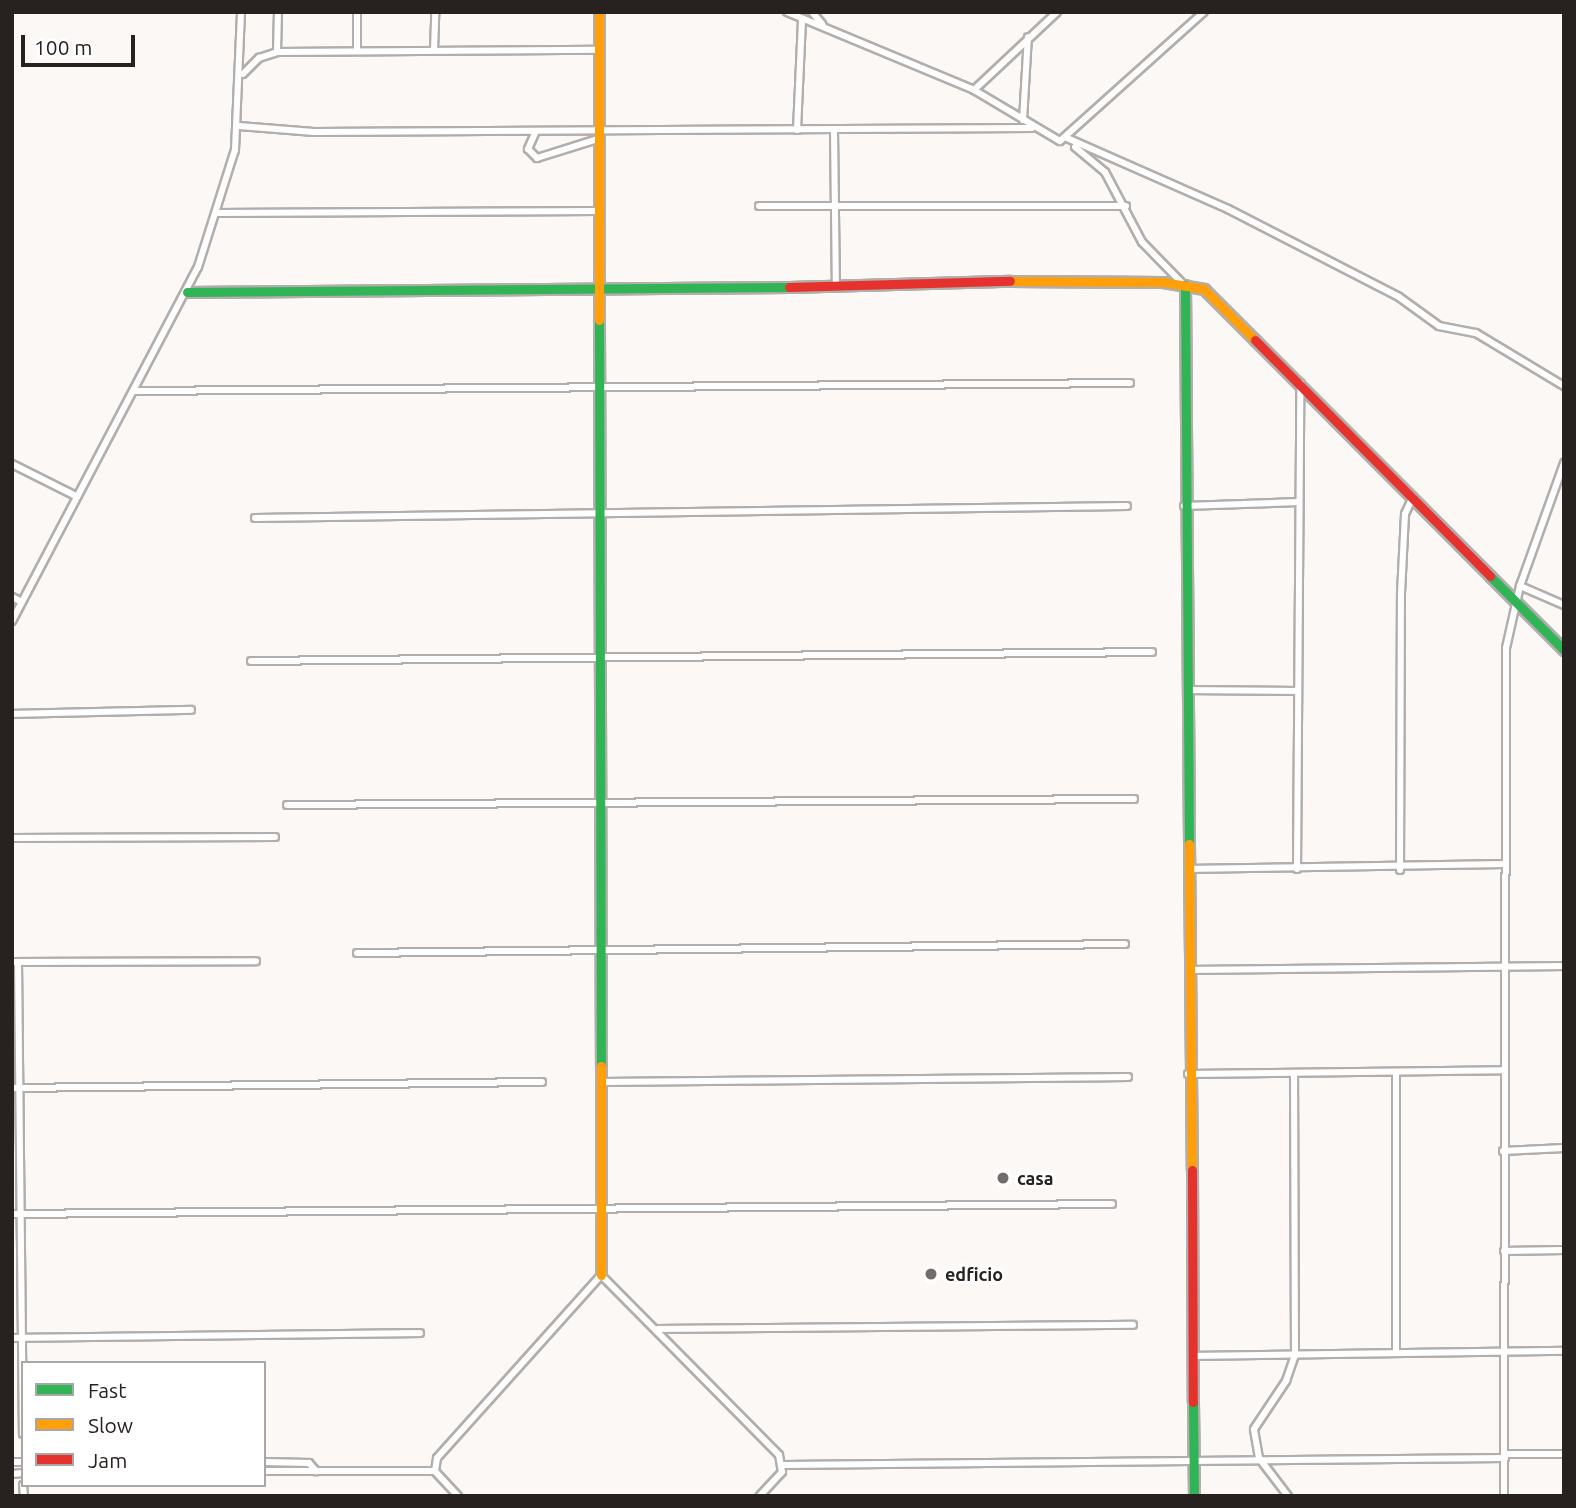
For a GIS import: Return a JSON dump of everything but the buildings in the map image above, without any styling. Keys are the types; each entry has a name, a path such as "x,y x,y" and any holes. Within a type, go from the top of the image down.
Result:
{"street":[{"path":"12,621 76,496 187,292 218,213 239,126 243,74 241,12"},
{"path":"277,52 278,12"},
{"path":"357,12 357,49"},
{"path":"434,50 435,12"},
{"path":"435,1471 437,1458 601,1275 603,945 597,290 599,12"},
{"path":"787,12 974,90 1055,141 1067,138 1205,12"},
{"path":"812,12 823,26"},
{"path":"974,90 1056,12"},
{"path":"797,130 802,20"},
{"path":"1023,120 1028,37"},
{"path":"243,74 259,58 277,52 357,49 600,50"},
{"path":"239,126 536,131 598,135 1032,128"},
{"path":"536,131 528,149 537,158 598,135"},
{"path":"834,131 838,205 836,287"},
{"path":"1067,138 1105,172 1126,206 1142,242 1184,284 1182,506 1194,1496"},
{"path":"1073,146 1228,209 1399,297 1444,328 1476,333 1564,386"},
{"path":"759,206 1126,206"},
{"path":"218,213 597,211"},
{"path":"187,292 1184,284 1213,294 1415,496 1514,606 1564,650"},
{"path":"1297,869 1300,381"},
{"path":"135,391 598,392 1130,383"},
{"path":"1504,1496 1503,864 1506,648 1520,586 1564,463"},
{"path":"12,464 76,496"},
{"path":"1400,870 1401,593 1405,514 1415,496"},
{"path":"1182,506 1299,502"},
{"path":"255,518 1127,506"},
{"path":"1520,586 1564,605"},
{"path":"12,597 22,603"},
{"path":"251,661 600,660 1152,652"},
{"path":"1185,690 1297,691"},
{"path":"12,714 191,710"},
{"path":"287,805 1134,799"},
{"path":"12,838 275,837"},
{"path":"1187,869 1400,870 1503,864"},
{"path":"357,953 603,945 1125,944"},
{"path":"21,1361 16,1214 15,962 256,961"},
{"path":"1187,970 1564,966"},
{"path":"1187,1074 1504,1070"},
{"path":"1396,1072 1396,1353"},
{"path":"1288,1496 1259,1458 1254,1429 1286,1381 1295,1355 1294,1073"},
{"path":"601,1082 1128,1077"},
{"path":"16,1088 542,1082"},
{"path":"1503,1151 1564,1148"},
{"path":"16,1214 1112,1204"},
{"path":"1503,1251 1564,1250"},
{"path":"601,1275 658,1329 784,1465 1564,1454"},
{"path":"658,1329 1133,1325"},
{"path":"12,1338 421,1333"},
{"path":"1192,1356 1564,1351"},
{"path":"266,1462 309,1463 316,1471"},
{"path":"760,1496 784,1465"},
{"path":"266,1471 435,1471 457,1496"}],"traffic: fast":[{"path":"1185,285 1189,844"},
{"path":"187,292 789,287"},
{"path":"599,320 601,1066"},
{"path":"1490,576 1564,650"},
{"path":"1193,1402 1194,1496"}],"traffic: slow":[{"path":"599,12 599,320"},
{"path":"1010,281 1163,282 1204,289 1255,340"},
{"path":"1189,844 1192,1170"},
{"path":"601,1066 601,1275"}],"traffic: jam":[{"path":"789,287 1010,281"},
{"path":"1255,340 1490,576"},
{"path":"1192,1170 1193,1402"}],"place":[{"name":"casa","path":"1003,1178"},
{"name":"edficio","path":"931,1274"}]}
